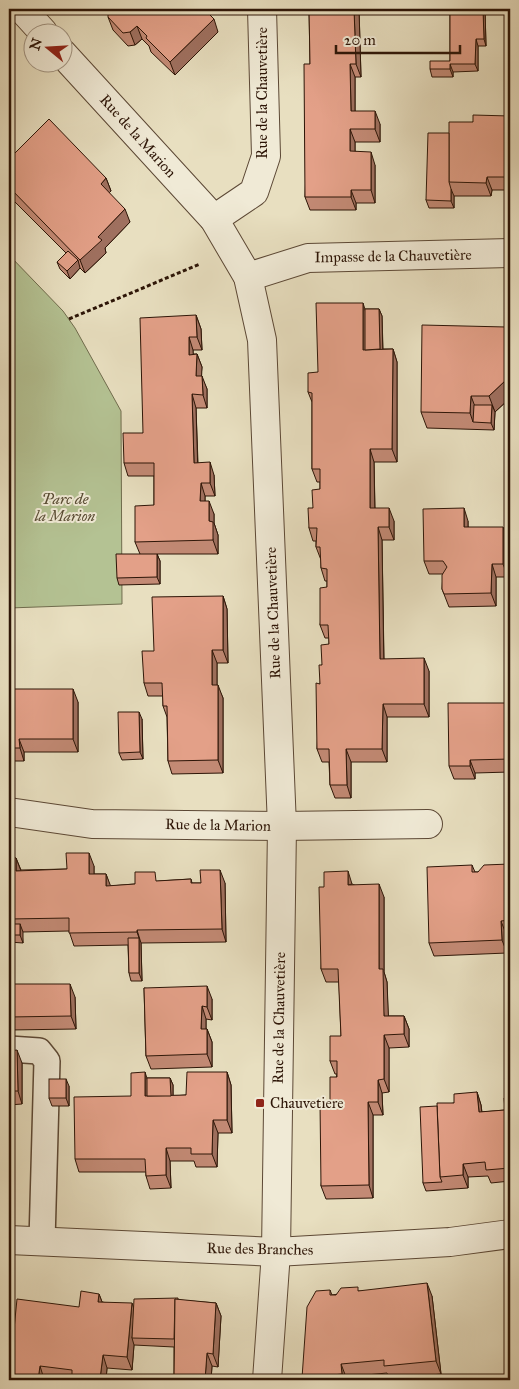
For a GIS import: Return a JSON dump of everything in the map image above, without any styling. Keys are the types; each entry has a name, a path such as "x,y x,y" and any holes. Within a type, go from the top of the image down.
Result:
{"street":[{"path":"22,9 34,22"},
{"name":"Rue de la Chauvetière","path":"262,9 266,156 254,192 214,218 248,277 262,340 282,826 276,1252 267,1380"},
{"name":"Rue de la Marion","path":"72,64 214,218"},
{"name":"Impasse de la Chauvetière","path":"248,277 308,258 510,254"},
{"name":"Rue de la Marion","path":"9,812 92,824 282,826 428,824"},
{"name":"Rue des Branches","path":"9,1240 276,1252 450,1242 510,1234"}],"lane":[{"path":"9,1049 39,1051 47,1061 42,1241"}],"path":[{"path":"69,319 234,251"}],"green space":[{"name":"Parc de la Marion","path":"9,255 63,311 75,328 121,411 122,604 9,608"}],"building":[{"path":"109,9 204,9 214,19 170,62 137,26 130,32 123,33 108,17"},
{"path":"309,9 354,9 356,64 350,64 351,111 375,111 375,129 350,129 350,151 371,152 371,190 351,190 351,197 305,197 304,64 310,64"},
{"path":"450,9 483,9 484,39 476,39 475,64 450,64 450,69 430,69 430,61 450,61"},
{"path":"473,115 510,116 510,177 487,177 486,183 449,182 449,122 473,122"},
{"path":"49,119 106,178 101,184 125,209 98,237 102,240 80,260 9,187 9,159"},
{"path":"428,133 449,133 451,201 426,200"},
{"path":"9,149 14,154 9,159"},
{"path":"68,251 78,260 67,271 57,262"},
{"path":"316,303 363,303 363,350 393,349 392,449 370,449 370,508 389,508 389,527 378,527 380,659 424,658 424,704 383,704 382,749 346,749 347,785 330,785 329,749 317,749 316,683 320,684 319,665 322,665 321,645 329,644 328,625 320,625 320,588 327,587 327,569 321,568 320,547 316,547 317,528 309,528 308,508 313,508 312,490 320,489 320,469 312,469 312,393 308,392 308,373 318,372"},
{"path":"365,309 379,309 380,349 365,350"},
{"path":"196,315 197,337 189,337 189,355 197,354 196,376 202,376 203,395 192,394 194,463 210,462 210,483 201,483 200,501 209,501 209,521 213,522 213,540 135,542 135,506 154,505 154,463 124,463 123,433 143,433 140,318"},
{"path":"422,325 506,327 506,336 510,336 510,379 507,379 489,396 471,396 470,413 421,412"},
{"path":"474,405 492,405 491,423 473,422"},
{"path":"509,506 510,506 510,556"},
{"path":"464,508 464,527 503,527 503,564 492,564 491,593 444,594 442,575 447,567 443,561 424,561 423,509"},
{"path":"116,554 157,554 157,577 117,578"},
{"path":"223,596 223,650 212,650 212,685 218,685 218,760 168,761 167,706 163,706 162,683 144,683 142,651 154,651 152,597"},
{"path":"9,689 73,689 73,739 19,739 20,748 9,748"},
{"path":"448,703 510,703 510,759 470,760 470,766 449,766"},
{"path":"118,712 139,712 140,752 119,753"},
{"path":"66,853 89,853 89,874 106,874 106,886 135,884 135,872 155,872 156,881 191,879 191,883 201,883 200,870 220,870 222,929 69,933 69,918 9,919 9,858 16,858 16,871 67,869"},
{"path":"510,864 510,920 501,921 502,940 429,943 427,867 472,865 472,872 478,872 484,865"},
{"path":"348,871 348,885 379,884 379,969 383,969 384,1016 404,1016 404,1034 384,1035 384,1079 378,1080 378,1102 368,1102 369,1185 321,1186 320,1103 330,1103 330,1077 337,1077 337,1061 330,1061 330,1036 341,1036 338,969 321,969 319,887 324,887 324,872"},
{"path":"9,924 20,924 20,935 9,935"},
{"path":"128,938 139,938 139,973 129,973"},
{"path":"9,984 70,984 71,1016 9,1017"},
{"path":"207,986 207,1007 202,1006 201,1029 207,1029 207,1054 146,1056 144,988"},
{"path":"17,1050 18,1091 9,1091 9,1051"},
{"path":"145,1072 145,1096 186,1095 187,1072 227,1072 227,1120 213,1120 212,1154 191,1154 191,1148 166,1148 166,1175 146,1176 145,1159 75,1159 74,1097 131,1096 131,1073"},
{"path":"147,1078 170,1078 171,1096 147,1096"},
{"path":"49,1079 66,1079 66,1098 49,1098"},
{"path":"477,1092 479,1112 505,1110 504,1098 510,1098 510,1168 486,1170 485,1162 463,1164 463,1175 440,1177 437,1103 454,1103 454,1094"},
{"path":"437,1106 440,1177 442,1182 423,1183 420,1107"},
{"path":"427,1283 436,1361 384,1366 384,1360 341,1364 342,1374 302,1378 307,1307 316,1291 330,1290 330,1295 336,1295 341,1288 358,1287 358,1291"},
{"path":"81,1291 99,1294 98,1302 132,1303 127,1357 103,1355 100,1379 72,1377 72,1370 40,1366 38,1380 9,1380 17,1299 79,1307"},
{"path":"178,1298 178,1300 175,1299 174,1339 132,1338 134,1299"},
{"path":"175,1299 216,1303 213,1354 207,1353 205,1380 174,1380"}],"place":[{"name":"Chauvetiere","path":"260,1103"}]}
